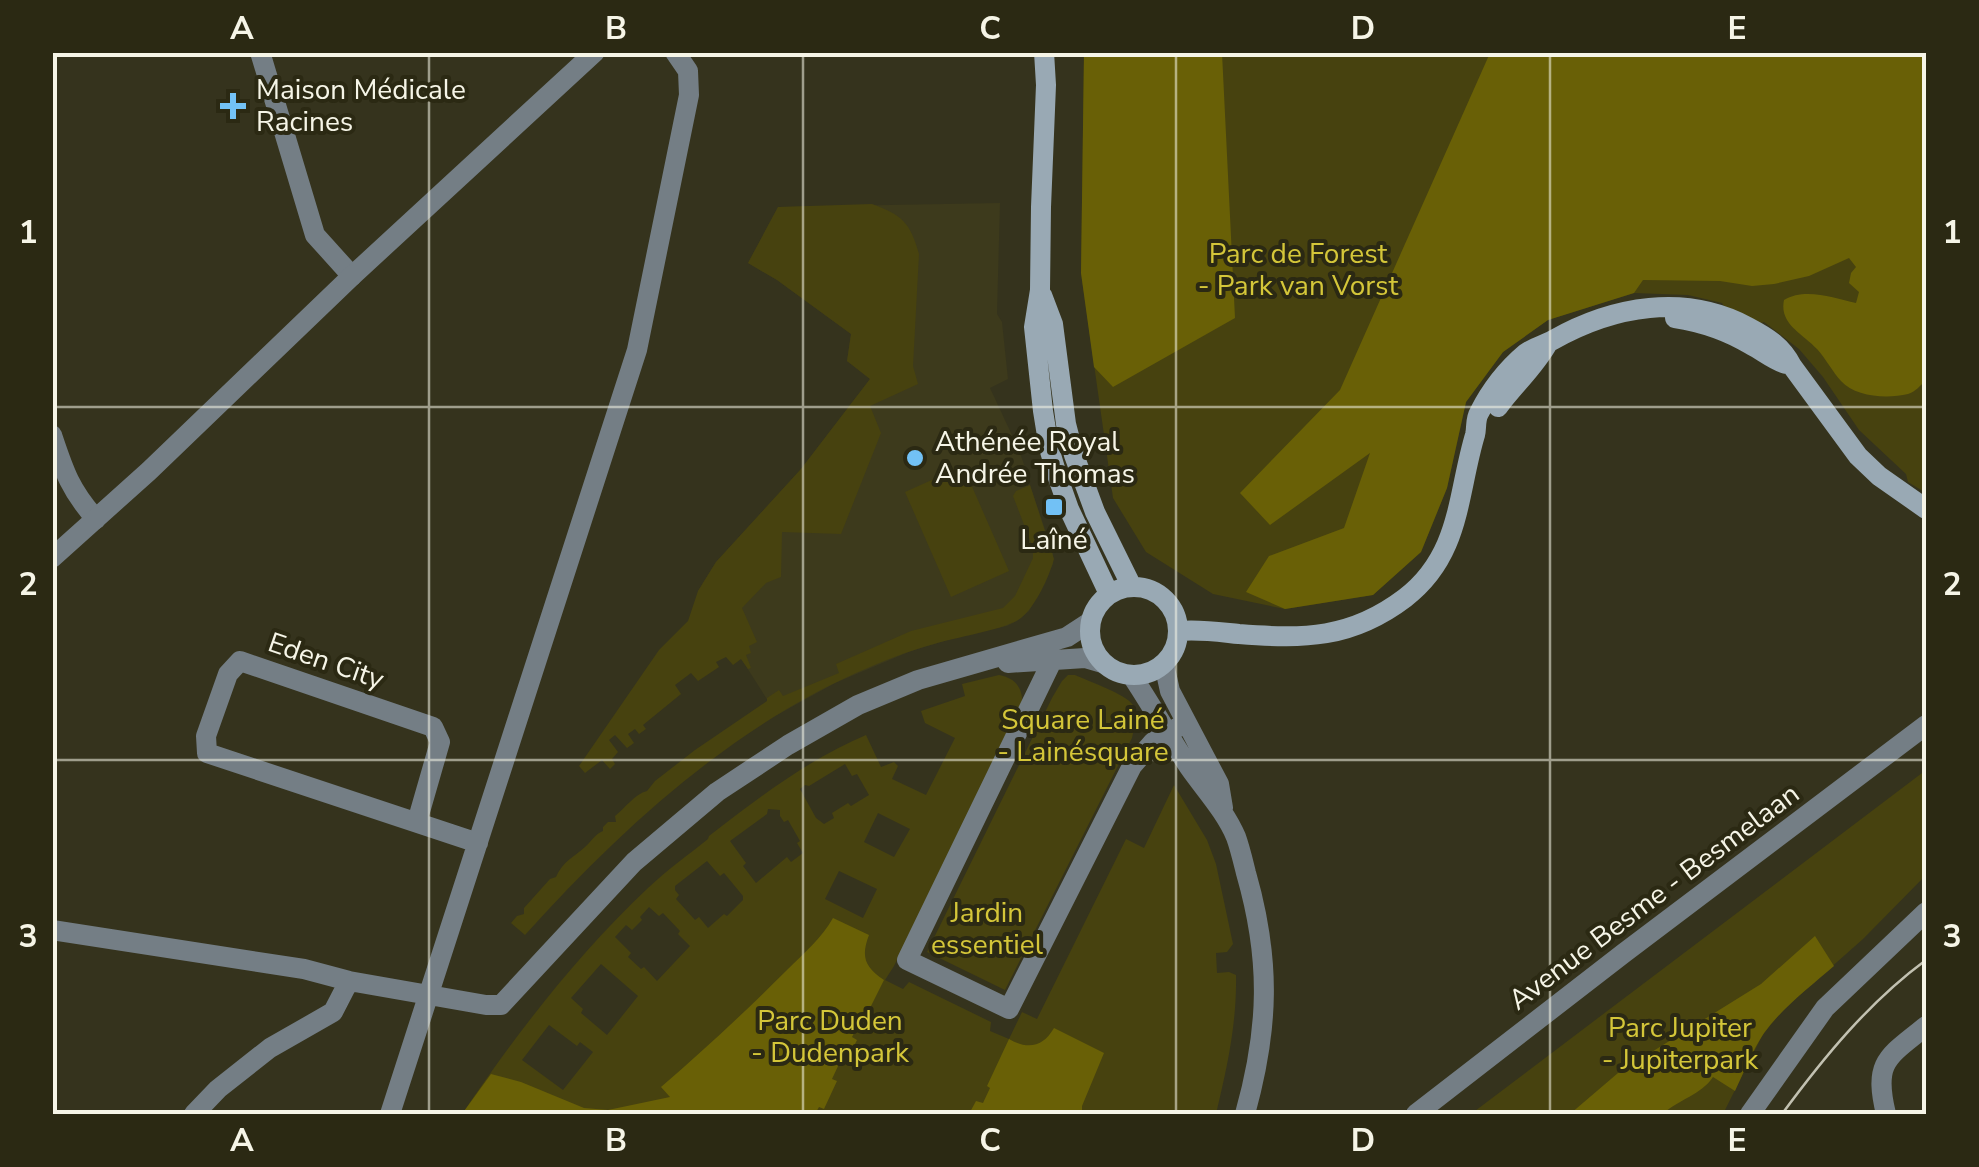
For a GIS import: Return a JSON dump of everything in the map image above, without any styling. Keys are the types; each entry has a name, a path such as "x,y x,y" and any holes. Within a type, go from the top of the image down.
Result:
{"main road":[{"path":"1044,52 1040,290 1034,327 1049,448 1069,509 1109,594"},
{"path":"1046,84 1056,52"},
{"path":"1040,290 1052,324 1074,455 1095,512 1132,587"},
{"path":"1178,631 1316,636 1347,630 1408,596 1440,559 1452,534 1476,430 1487,423 1548,343 1616,313 1676,306 1715,312 1784,350 1858,456 1926,509"},
{"path":"1132,587 1160,595 1170,605 1178,631 1177,644 1164,664 1149,673 1132,676 1102,664 1090,637 1090,622 1097,606 1109,594 1132,587"}],"street":[{"path":"260,52 315,235 352,276"},
{"path":"52,558 595,52"},
{"path":"390,1114 637,350 689,96 688,71 674,52"},
{"path":"52,435 77,498 96,519"},
{"path":"52,930 304,969 349,981 501,1005 634,862 717,792 788,745 858,706 918,680 1068,636 1090,622"},
{"path":"976,664 1085,658 1102,664"},
{"name":"Eden City","path":"417,822 440,742 433,727 240,661 228,674 206,736 207,753 417,822 478,842"},
{"path":"1052,661 907,960 1010,1009 1132,766 1145,749 1176,728"},
{"path":"1164,664 1176,728"},
{"path":"1132,676 1219,784 1252,894 1263,958 1264,1024 1260,1058 1245,1114"},
{"name":"Avenue Besme - Besmelaan","path":"1416,1114 1926,725"},
{"path":"1750,1114 1826,1008 1926,912"},
{"path":"194,1114 218,1089 270,1048 333,1012 349,981"},
{"path":"1886,1114 1881,1090 1885,1061 1926,1026"}],"shaded area":[{"name":"Athénée Royal Andrée Thomas","path":"1000,203 997,314 1002,322 1008,379 990,388 1025,467 1021,470 1027,486 1030,485 1053,553 1053,564 1029,611 1017,621 911,651 835,683 777,715 698,591 716,562 801,469 870,379 847,361 851,334 748,263 778,207"}],"green space":[{"name":"Parc de Forest - Park van Vorst","path":"1084,53 1926,53 1926,493 1908,482 1906,474 1859,430 1799,349 1764,322 1747,321 1722,303 1688,295 1634,293 1548,320 1503,352 1466,402 1447,488 1421,552 1373,595 1285,609 1213,594 1146,552 1113,498 1081,273"},
{"path":"1084,53 1222,53 1235,318 1113,387 1094,367 1081,273"},
{"path":"1490,53 1926,53 1926,380 1913,392 1900,396 1854,390 1841,381 1817,349 1788,322 1784,300 1792,296 1820,295 1856,303 1859,292 1849,283 1856,267 1849,258 1809,276 1774,284 1643,280 1634,293 1548,320 1503,352 1466,402 1447,488 1421,552 1373,595 1285,609 1246,592 1269,556 1344,528 1370,453 1270,525 1240,493 1340,390"},
{"path":"872,204 903,221 919,254 913,366 918,384 870,406 881,433 841,534 782,532 781,577 766,583 742,608 757,642 749,646 751,653 746,655 751,668 741,659 733,665 726,657 716,662 719,667 698,681 691,673 675,685 681,694 643,725 646,729 628,734 634,743 627,748 615,735 609,740 618,752 610,769 602,760 585,773 579,766 659,650 688,621 698,591 716,562 801,469 870,379 847,361 851,334 748,263 778,207"},
{"path":"963,466 1009,571 951,597 905,492"},
{"path":"1030,485 1054,559 1041,591 1021,618 875,665 763,724 719,754 637,822 525,935 511,923 524,914 524,908 565,863 603,831 608,822 616,822 615,816 634,798 779,690 783,696 839,673 836,664 911,631 1003,608 1015,596 1033,558 1033,548 1013,496"},
{"name":"Square Lainé - Lainésquare","path":"1068,675 1097,684 1129,701 1135,713 1134,730 1005,990 927,952 1052,698"},
{"name":"Parc Duden - Dudenpark","path":"1005,676 1020,690 1022,707 885,980 903,989 909,982 991,1022 990,1031 1009,1039 1022,1012 1037,1019 1126,839 1144,848 1174,785 1207,840 1216,864 1233,944 1227,952 1216,953 1217,973 1236,975 1236,993 1216,1114 462,1114 549,996 622,914 709,836 784,780 866,735 881,767 894,762 898,766 892,779 926,795 955,738 925,723 921,711 965,696 962,684","holes":["845,764 852,776 857,774 869,795 832,813 834,818 824,824 816,818 800,789","768,809 780,810 780,816 784,822 788,820 800,841 797,843 803,853 791,862 787,857 756,883 730,841 767,814","878,813 910,829 894,857 864,842","707,861 720,876 724,873 743,900 708,928 676,899 679,895 675,890","839,871 877,889 863,918 825,899","649,907 659,916 663,913 690,946 657,981 628,957 631,953 615,937 626,925 632,930 642,920 640,917","601,964 638,996 607,1035 581,1013 583,1009 571,998","549,1025 577,1046 580,1042 593,1052 563,1090 522,1060"]},
{"name":"Parc Jupiter - Jupiterpark","path":"1926,770 1926,875 1772,1023 1723,1114 1471,1114"},
{"name":"Parc Duden - Dudenpark","path":"833,918 869,935 866,960 884,980 852,1037 857,1040 844,1066 839,1064 832,1079 837,1081 824,1109 819,1107 815,1114 462,1114 491,1074 584,1108 608,1110 670,1097 661,1087 806,952"},
{"path":"1815,936 1834,966 1771,1024 1735,1091 1713,1077 1663,1114 1570,1114 1618,1073 1761,984"},
{"path":"1054,1028 1104,1053 1082,1114 969,1114 976,1101 983,1103 1009,1039 1034,1045"}],"tram line":[{"path":"1782,1114 1848,1031 1926,960"}],"place":[{"name":"Maison Médicale Racines","path":"233,106"},
{"name":"Athénée Royal Andrée Thomas","path":"915,458"},
{"name":"Laîné","path":"1054,507"}],"park label":[{"name":"Jardin essentiel","path":"987,929"}]}
